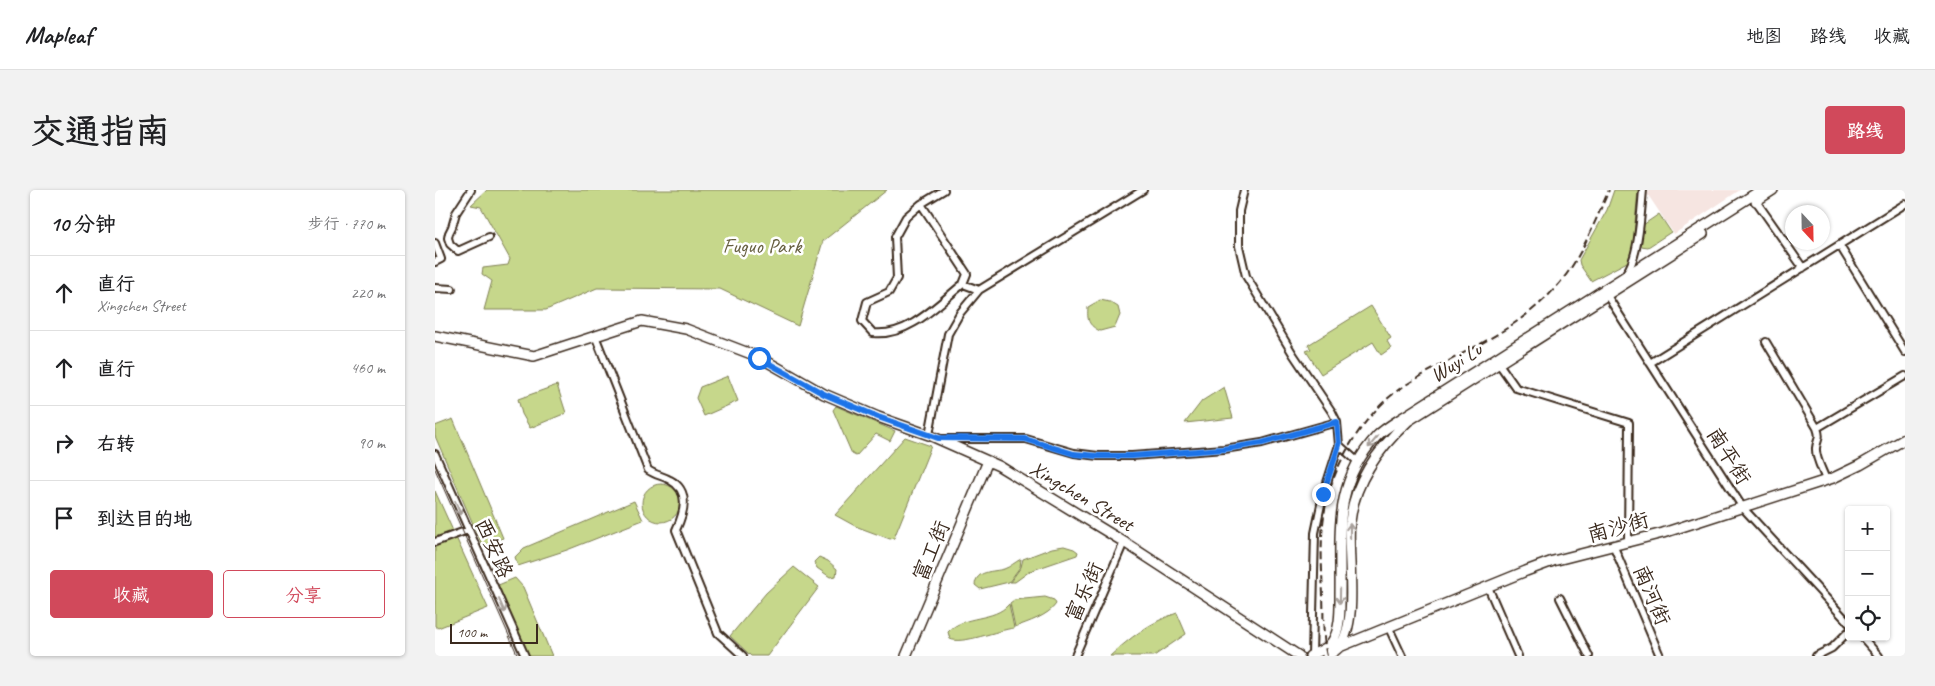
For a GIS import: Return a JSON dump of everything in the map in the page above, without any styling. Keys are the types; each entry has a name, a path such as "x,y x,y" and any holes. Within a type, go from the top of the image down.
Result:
{"street":[{"path":"471,190 456,213 448,238 450,244 459,251 489,237"},
{"path":"921,204 967,274 963,284 905,328 885,334 873,333 862,321 867,302 889,292 897,278 895,237 905,218 921,204 944,190"},
{"path":"1143,190 979,290 948,334 934,437 1025,439 1074,454 1132,456 1215,450 1262,443 1337,422"},
{"path":"1244,190 1239,211 1239,246 1247,276 1293,354 1337,422 1339,445 1323,494 1315,533 1311,655 1326,653 1339,648"},
{"path":"1621,280 1630,269 1635,255 1643,190"},
{"name":"Wuyi Lu","path":"1605,293 1621,280 1761,190"},
{"name":"Wuyi Lu","path":"1326,653 1337,630 1341,600 1341,518 1347,483 1358,462 1379,435 1405,416 1773,190"},
{"path":"1756,200 1803,268"},
{"path":"1650,363 1905,204"},
{"path":"435,243 441,259 435,262"},
{"path":"1840,246 1905,352"},
{"path":"963,284 979,290"},
{"path":"435,288 452,290"},
{"name":"南平街","path":"1605,293 1743,508 1845,619"},
{"name":"Xingchen Street","path":"435,336 534,356 596,338 642,321 686,329 759,358 824,394 878,417 934,437 988,461 1125,542 1299,656"},
{"path":"596,338 648,470 680,486 685,496 683,515 676,530 719,633 743,656"},
{"path":"1766,342 1817,428 1820,436 1816,448 1817,456 1826,480"},
{"path":"1497,361 1516,388 1629,423 1628,543"},
{"name":"Wuyi Lu","path":"1339,648 1346,633 1350,603 1349,523 1358,494 1376,455 1408,421 1497,361"},
{"path":"1817,428 1905,376"},
{"name":"南沙街","path":"1339,648 1526,570 1553,561 1628,543 1743,508 1826,480 1847,472 1905,440"},
{"path":"1339,445 1358,462"},
{"name":"西安路","path":"435,454 525,656"},
{"name":"富工街","path":"906,656 988,461"},
{"path":"435,542 468,530"},
{"name":"富乐街","path":"1075,656 1125,542"},
{"name":"南河街","path":"1614,547 1660,656"},
{"path":"1488,587 1518,656"},
{"path":"1561,598 1589,656"},
{"path":"1389,628 1402,656"},
{"path":"1816,656 1832,648 1845,635"},
{"path":"1866,641 1879,656"},
{"path":"1832,648 1836,656"}],"shaded area":[{"path":"1649,190 1740,190 1674,234 1648,195"}],"green space":[{"name":"Fuguo Park","path":"487,190 887,190 823,241 798,326 720,289 597,288 546,310 484,310 492,281 482,274 483,268 508,265 510,259 481,207 471,205"},
{"path":"1614,190 1638,190 1632,256 1629,261 1591,281 1580,265 1579,260 1607,210"},
{"path":"1659,214 1671,232 1648,247 1641,246 1643,225"},
{"path":"1100,300 1110,302 1118,307 1120,315 1115,327 1100,331 1093,327 1088,319 1088,307"},
{"path":"1371,306 1391,338 1387,341 1391,348 1381,355 1373,342 1321,374 1306,351 1311,349 1308,345"},
{"path":"728,376 738,401 704,416 696,398 700,387"},
{"path":"557,385 566,413 530,428 522,414 518,399"},
{"path":"1224,387 1233,418 1185,423 1202,401"},
{"path":"836,406 895,431 890,441 876,434 856,456 852,454 833,410"},
{"path":"453,419 503,538 483,547 435,436 435,426"},
{"path":"905,437 931,446 894,538 890,539 855,526 835,515"},
{"path":"661,484 675,489 680,503 675,517 661,522 647,517 642,503 647,489"},
{"path":"435,491 488,608 438,628 435,626"},
{"path":"634,501 643,520 567,550 518,566 515,557 524,548"},
{"path":"1064,546 1074,549 1078,552 1077,555 1030,571 1015,582 1010,582 1021,567 1023,559 1052,548"},
{"path":"819,557 828,561 837,569 836,576 830,577 817,568 814,562"},
{"path":"1021,559 1020,567 1009,582 980,589 975,585 976,580 982,574 1004,569"},
{"path":"794,567 819,587 767,656 751,656 730,636 766,593"},
{"path":"515,578 523,587 552,656 526,656 496,586"},
{"path":"1045,597 1054,600 1056,604 1048,612 1015,627 1010,603 1014,600"},
{"path":"1009,604 1014,628 971,639 950,639 948,632 955,626 1003,610"},
{"path":"1177,613 1186,634 1154,656 1110,656 1141,631"}],"tram line":[{"path":"435,469 518,656"}],"railway":[{"path":"1327,656 1323,626 1322,556 1324,516 1334,478 1353,440 1378,407 1393,394 1428,372 1506,329 1541,302 1557,286 1573,265 1609,190"}],"route":[{"path":"759,358 824,394 878,417 938,438 1025,439 1074,454 1132,456 1224,449 1262,443 1337,422 1339,445 1323,494"}]}
